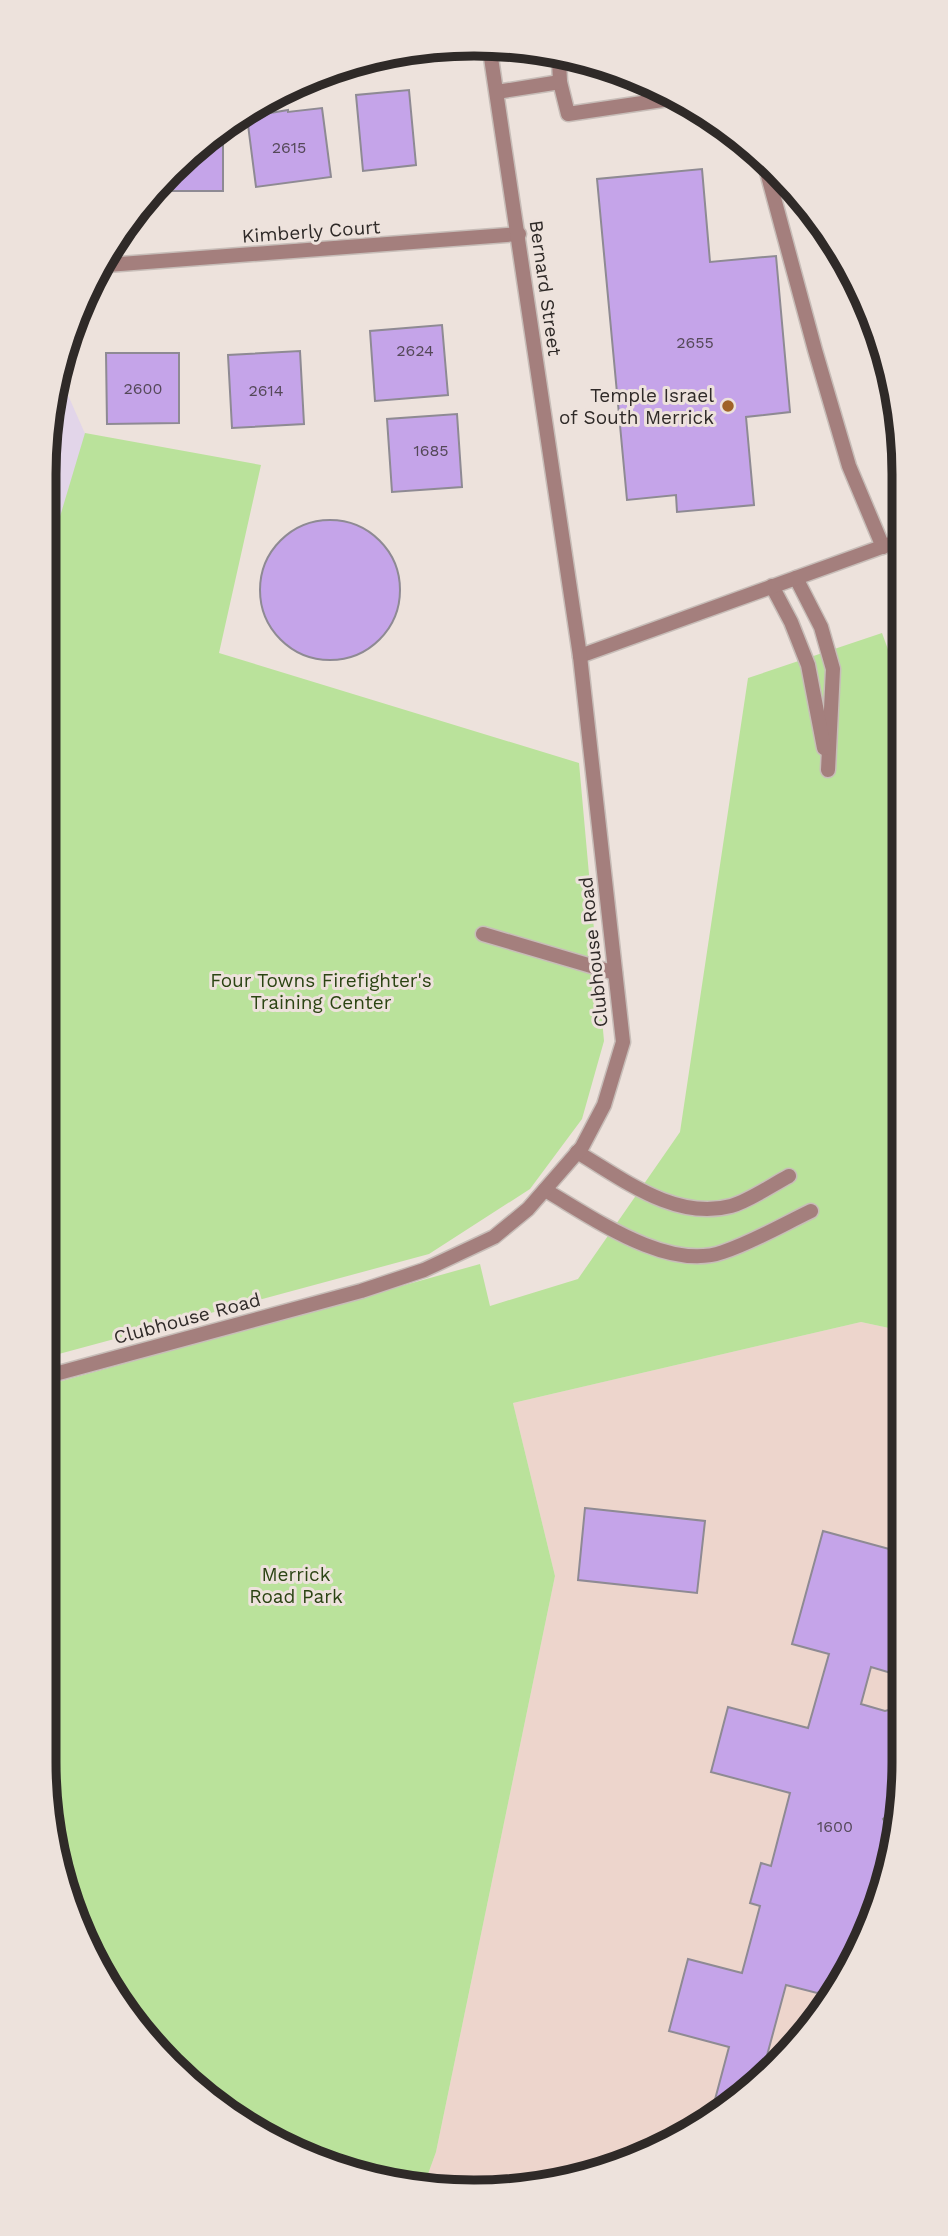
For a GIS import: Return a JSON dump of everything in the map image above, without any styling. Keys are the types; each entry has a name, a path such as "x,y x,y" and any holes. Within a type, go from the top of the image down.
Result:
{"street":[{"name":"Bernard Street","path":"491,57 580,656"},
{"path":"559,65 560,82 568,114 661,100"},
{"path":"497,92 560,82"},
{"path":"768,176 849,466 883,547"},
{"name":"Kimberly Court","path":"112,265 519,234"},
{"path":"580,656 892,544"},
{"path":"772,586 791,622 808,665 828,770 833,669 821,627 796,578"},
{"name":"Clubhouse Road","path":"56,1374 361,1291 424,1270 494,1237 528,1209 577,1152 604,1105 623,1042 580,656"},
{"path":"483,934 615,973"},
{"path":"577,1152 652,1196 695,1209 732,1206 789,1176"},
{"path":"545,1190 640,1244 682,1257 720,1254 811,1211"}],"shaded area":[{"path":"65,388 94,454 56,595 57,447"},
{"path":"861,1322 892,1329 891,1789 878,1870 849,1947 806,2016 770,2058 750,2076 683,2124 608,2158 529,2176 447,2179 427,2177 436,2152 555,1576 513,1403"}],"green space":[{"name":"Four Towns Firefighter's Training Center","path":"85,433 261,465 219,653 579,763 604,1041 582,1119 530,1189 429,1254 56,1355 56,530"},
{"name":"Merrick Road Park","path":"882,633 892,660 892,1329 861,1322 513,1403 555,1576 436,2152 427,2177 366,2166 289,2137 242,2110 198,2076 160,2038 126,1994 88,1922 70,1870 57,1789 56,1383 480,1264 490,1306 578,1279 680,1132 748,678"}],"building":[{"path":"409,90 416,165 363,171 356,95"},
{"path":"322,108 331,177 256,187 248,123 261,115"},
{"path":"223,140 223,191 166,191"},
{"path":"702,169 710,262 776,256 790,412 746,417 754,505 677,512 676,495 627,500 597,179"},
{"path":"442,325 448,395 375,401 370,331"},
{"path":"300,351 304,424 232,428 228,355"},
{"path":"106,353 179,353 179,423 107,424"},
{"path":"457,414 462,487 392,492 387,419"},
{"path":"330,520 357,525 380,540 395,563 400,590 395,617 380,640 357,655 330,660 303,655 280,640 265,617 260,590 265,563 280,540 303,525"},
{"path":"585,1508 705,1521 697,1593 578,1580"},
{"path":"823,1531 892,1550 892,1669 891,1673 871,1667 861,1704 885,1711 892,1709 888,1815 883,1819 887,1825 884,1844 870,1896 849,1947 825,1990 817,1993 786,1985 765,2062 714,2104 729,2047 669,2031 688,1959 742,1973 760,1906 750,1903 761,1863 771,1866 790,1793 711,1772 728,1707 808,1728 829,1654 792,1644"}],"place":[{"name":"Temple Israel of South Merrick","path":"728,406"}]}
